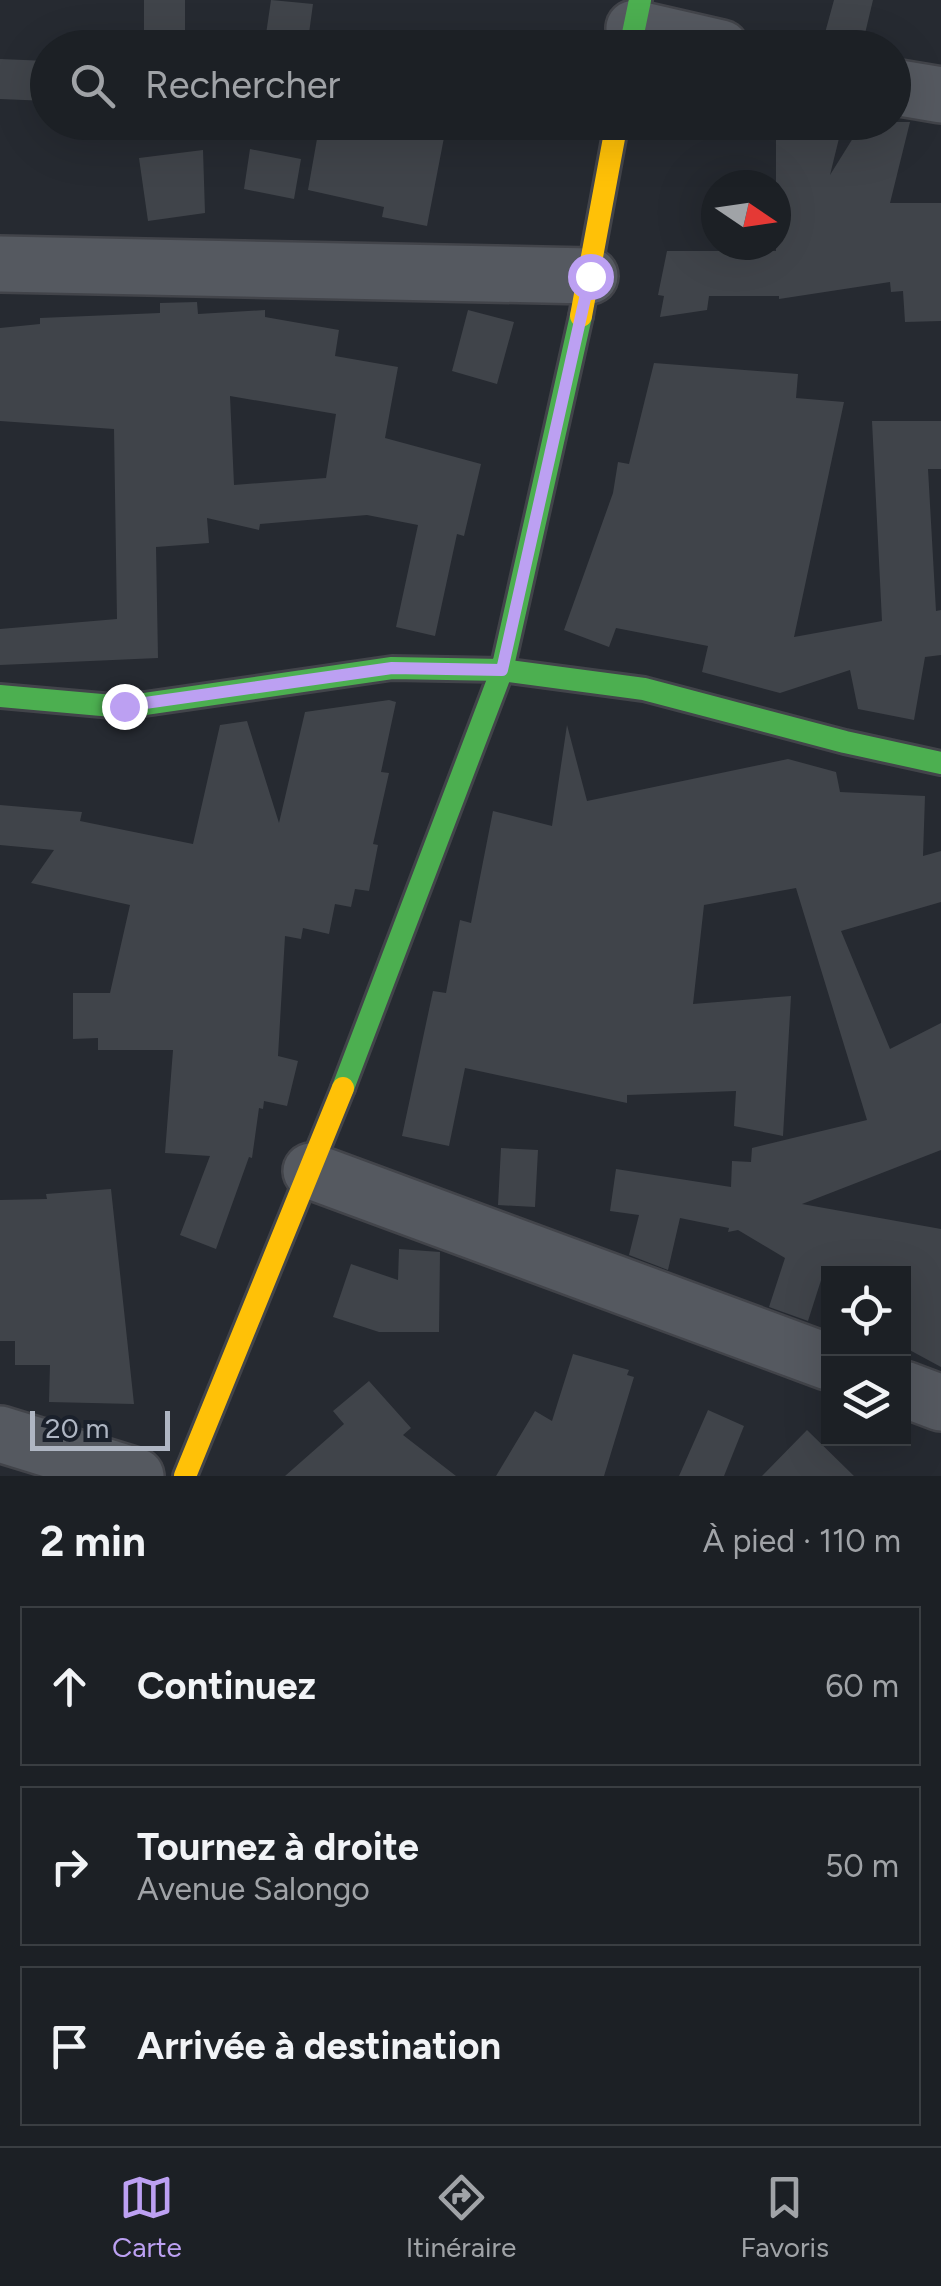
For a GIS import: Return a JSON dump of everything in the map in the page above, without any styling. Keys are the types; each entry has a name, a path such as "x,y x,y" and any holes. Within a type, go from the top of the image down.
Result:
{"main road":[{"path":"185,1476 311,1171 502,670 590,276 614,140"},
{"path":"0,696 147,706 392,668 502,670 644,690 941,763"}],"street":[{"path":"911,89 941,95"},
{"path":"0,264 590,276"},
{"path":"311,1171 821,1359"},
{"path":"911,1392 941,1403"},
{"path":"0,1434 136,1476"}],"building":[{"path":"144,0 185,0 185,30 144,30"},
{"path":"271,0 313,4 309,30 267,30"},
{"path":"834,0 873,0 866,30 826,30"},
{"path":"0,59 30,60 30,100 0,99"},
{"path":"317,140 444,140 427,226 382,217 384,207 308,190"},
{"path":"776,140 839,140 830,175 852,140 906,140 890,203 941,203 941,321 905,322 903,291 891,292 890,282 779,299 709,296 707,310 660,317 664,296 658,295 667,251 701,251 701,260 791,260 791,170 776,170"},
{"path":"250,149 301,159 294,199 244,189"},
{"path":"203,150 205,213 148,221 139,158"},
{"path":"197,302 198,314 265,310 265,317 339,330 335,356 398,367 385,438 481,464 464,536 457,534 435,636 396,627 418,525 367,515 260,524 259,530 207,518 209,543 156,547 158,658 0,665 0,629 117,619 114,429 0,421 0,328 40,324 40,318 160,313 160,303","holes":["230,396 336,414 326,478 234,485"]},
{"path":"468,310 514,322 497,384 452,371"},
{"path":"654,363 798,374 796,398 844,402 794,637 882,621 872,421 941,421 941,469 928,469 936,611 941,610 941,655 925,657 914,720 858,709 850,670 780,693 702,672 708,646 616,628 609,647 564,630 613,493 618,462 629,464"},
{"path":"396,702 381,772 389,773 373,844 378,845 369,891 355,889 351,907 335,904 329,934 303,928 301,939 285,936 278,1056 298,1061 287,1106 264,1101 263,1109 259,1108 252,1158 249,1157 216,1249 180,1235 210,1156 165,1153 173,1050 98,1050 98,1038 73,1039 73,993 110,993 130,905 31,883 54,850 0,845 0,805 82,812 80,821 193,844 220,725 247,721 279,823 305,712"},
{"path":"567,725 587,801 788,759 836,772 840,792 925,796 923,856 941,851 941,902 841,931 890,1049 941,1023 941,1150 802,1204 941,1229 941,1367 911,1351 911,1266 821,1266 821,1280 808,1321 769,1307 785,1258 738,1230 728,1232 729,1228 680,1218 668,1270 629,1255 639,1215 610,1211 616,1169 731,1187 732,1161 751,1162 752,1148 867,1120 796,888 704,905 693,1004 791,996 783,1136 734,1126 736,1091 627,1095 627,1103 465,1068 449,1146 402,1136 433,991 446,993 460,920 471,923 493,811 552,826"},
{"path":"501,1148 538,1150 535,1207 498,1205"},
{"path":"111,1189 134,1404 49,1402 50,1365 15,1365 15,1341 0,1341 0,1200 47,1199 46,1194"},
{"path":"399,1249 440,1252 439,1332 379,1332 333,1317 351,1264 398,1280"},
{"path":"573,1354 629,1370 627,1375 634,1377 604,1476 496,1476 535,1411 552,1421"},
{"path":"369,1381 411,1428 403,1435 456,1476 285,1476 344,1424 333,1411"},
{"path":"708,1410 744,1426 724,1476 679,1476"},
{"path":"807,1430 854,1476 762,1476"}],"traffic: fast":[{"path":"634,30 640,0"},
{"path":"343,1088 502,670 581,316"},
{"path":"0,696 124,707 392,668 502,670 644,689 941,763"}],"traffic: slow":[{"path":"581,316 614,140"},
{"path":"185,1476 343,1088"}],"route":[{"path":"124,706 147,706 392,668 502,670 590,276"}]}
